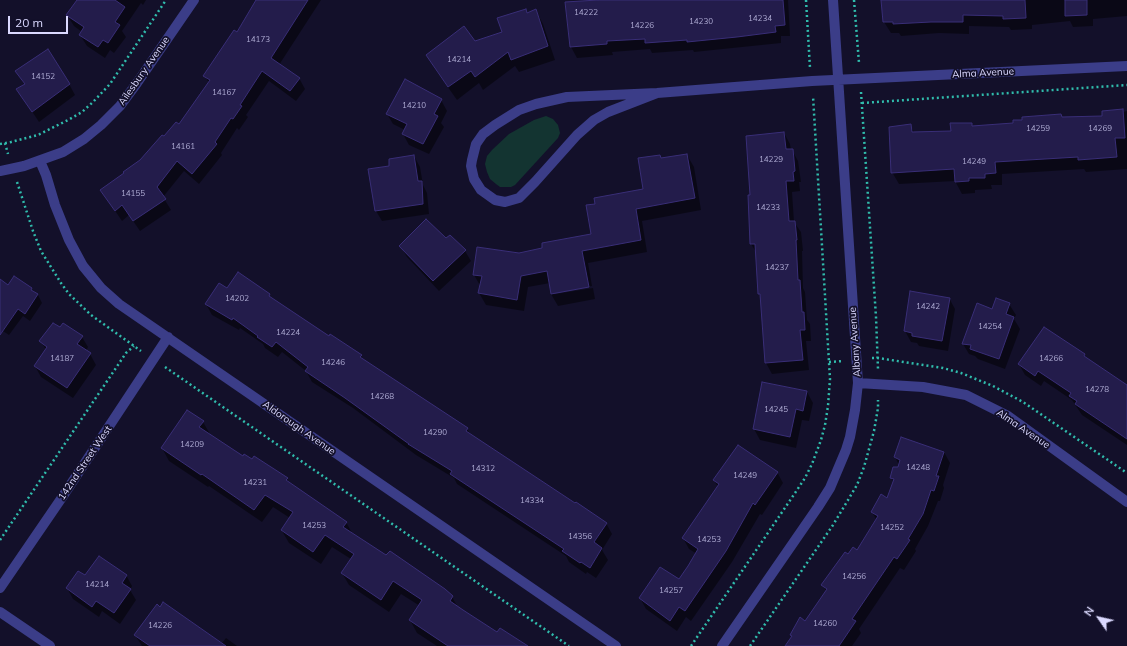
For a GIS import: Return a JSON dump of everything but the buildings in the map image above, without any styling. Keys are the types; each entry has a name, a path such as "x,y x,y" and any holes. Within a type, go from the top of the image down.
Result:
{"street":[{"name":"Ailesbury Avenue","path":"0,171 24,166 63,152 84,139 101,125 120,106 194,0"},
{"name":"Albany Avenue","path":"722,646 830,488 850,437 856,410 858,383 833,0"},
{"name":"Alma Avenue","path":"657,93 812,81 1127,66"},
{"path":"657,93 608,112 594,120 577,135 519,198 505,202 495,200 481,190 474,179 471,166 476,144 483,134 519,110 536,104 567,97 657,93"},
{"name":"Aldorough Avenue","path":"40,160 55,205 69,240 84,266 101,288 119,304 616,646"},
{"name":"142nd Street West","path":"0,588 168,337"},
{"name":"Alma Avenue","path":"858,383 923,387 966,395 1008,416 1127,502"},
{"path":"0,612 50,646"}],"path":[{"path":"0,144 38,135 82,112 110,84 166,0"},
{"path":"691,646 808,472 821,440 827,419 830,369 806,0"},
{"path":"862,103 1127,85"},
{"path":"0,540 126,353 134,346"}],"green space":[{"path":"546,116 553,119 558,125 560,133 558,138 515,185 511,187 500,187 490,179 487,172 485,164 487,156 509,134 534,120"}]}
